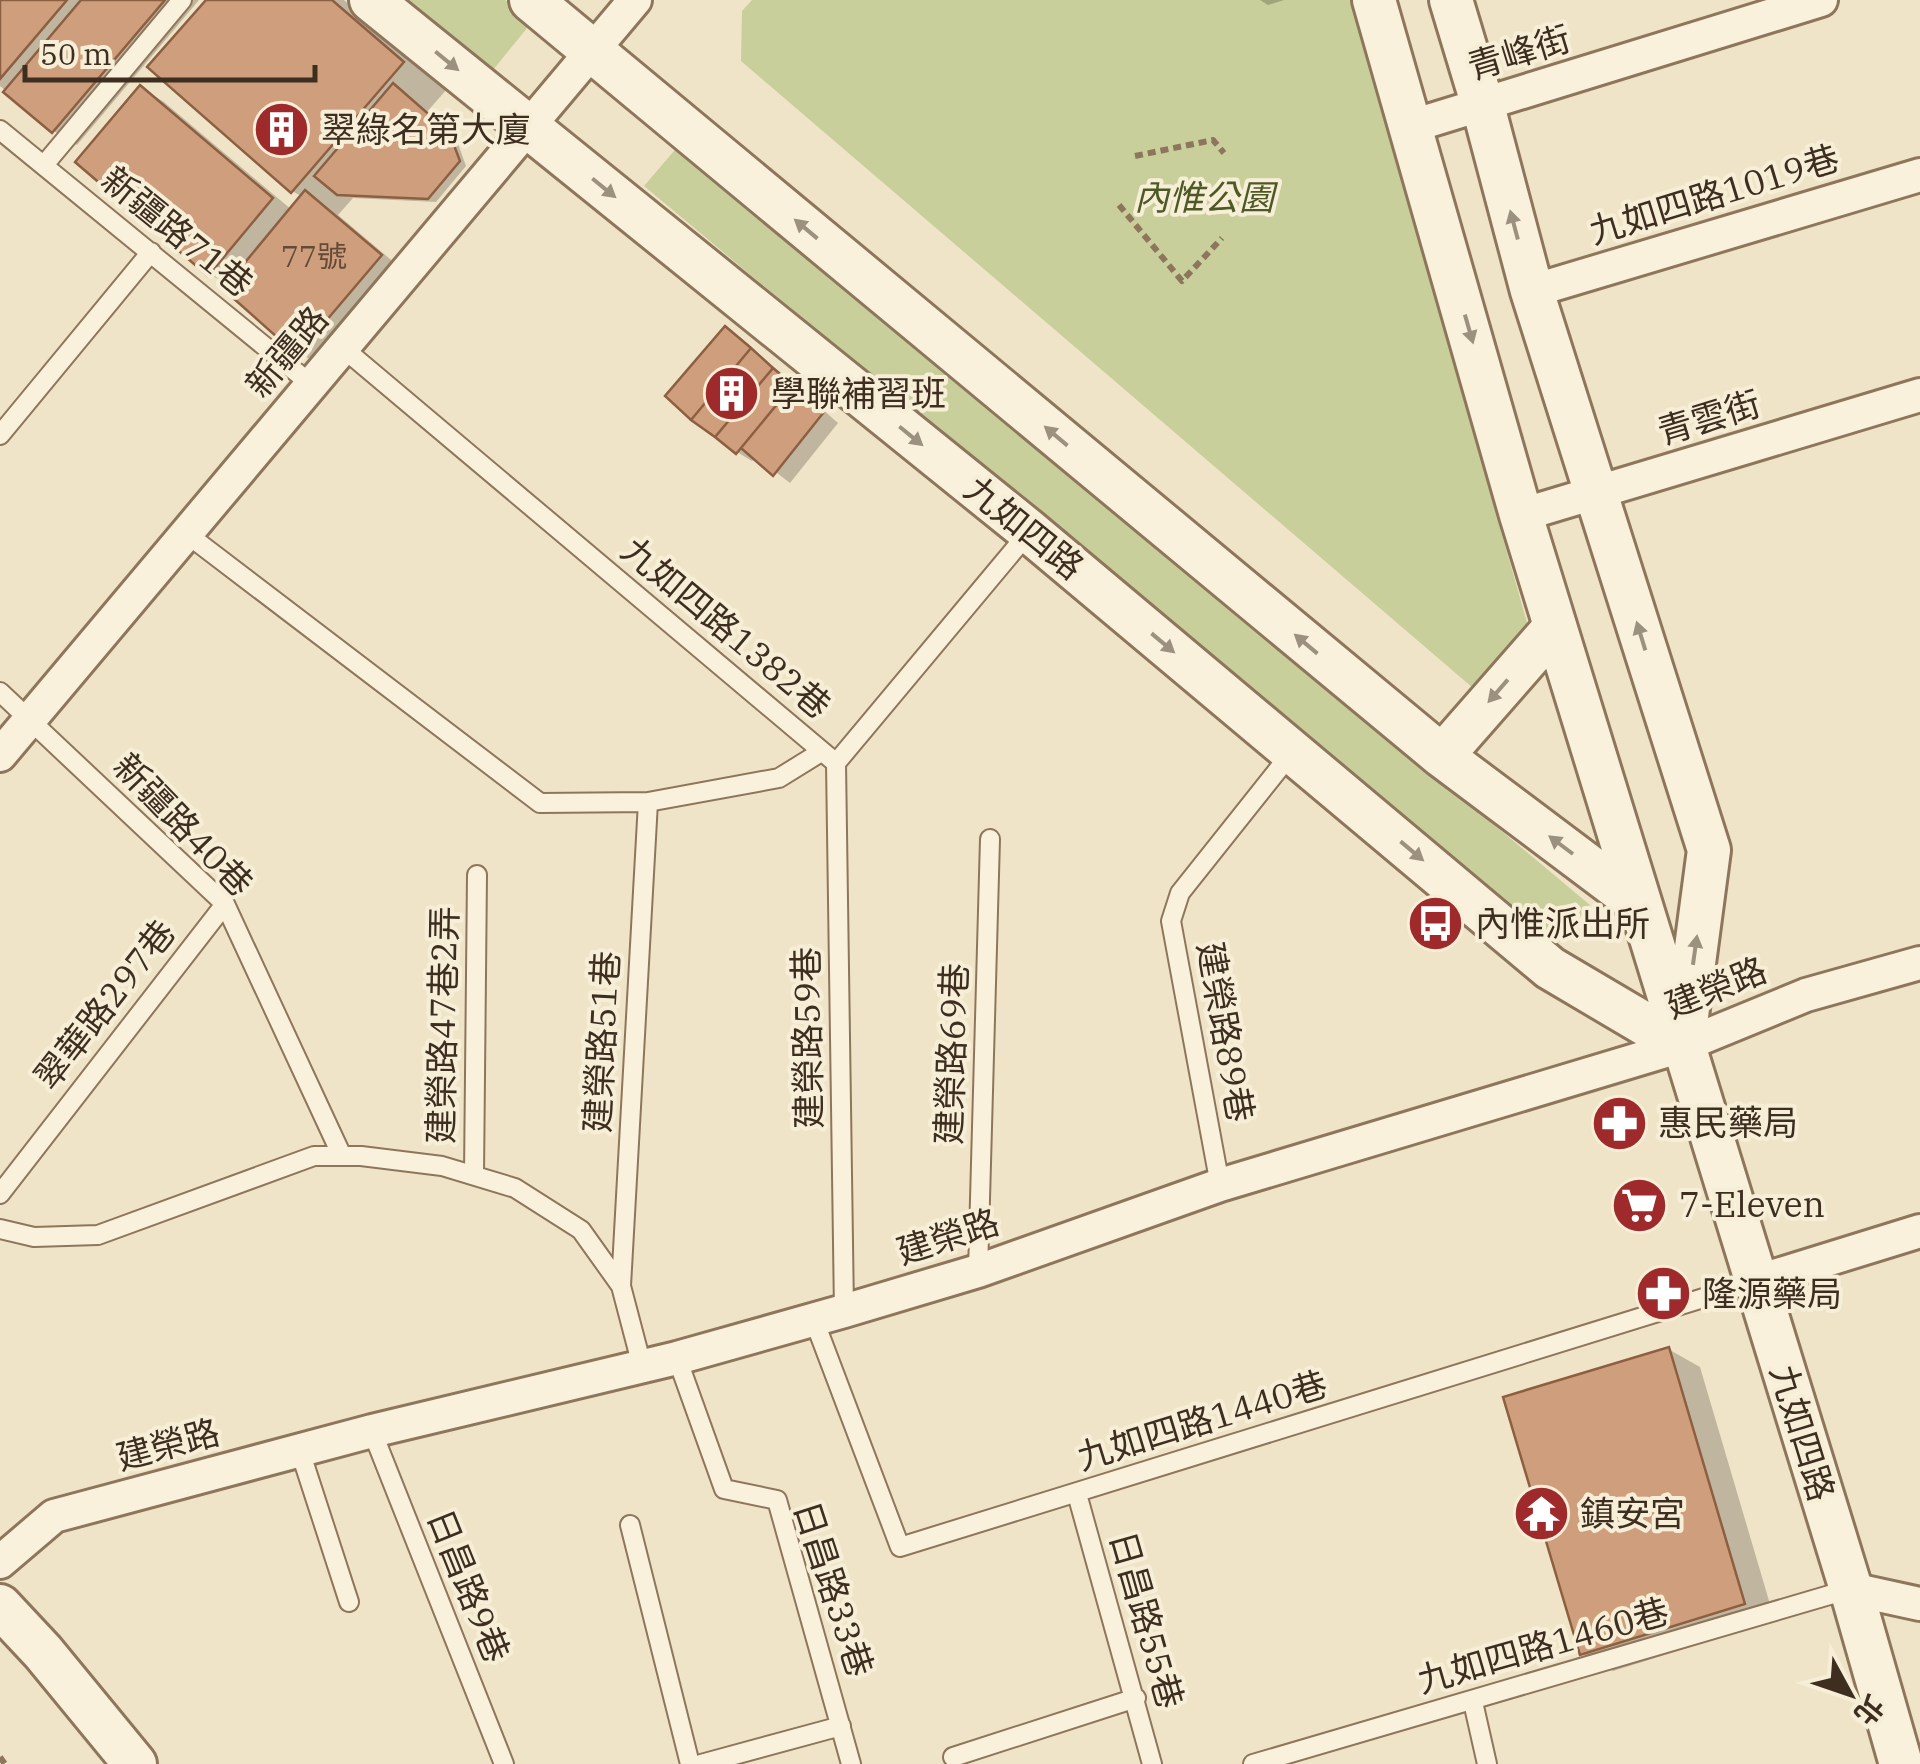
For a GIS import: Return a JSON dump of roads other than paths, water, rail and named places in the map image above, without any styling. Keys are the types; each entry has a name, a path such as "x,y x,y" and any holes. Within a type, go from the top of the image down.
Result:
{"street":[{"name":"九如四路","path":"371,0 1029,531 1550,968 1682,1046"},
{"path":"531,0 1442,756 1639,904"},
{"name":"新疆路","path":"0,756 635,0"},
{"name":"九如四路","path":"1374,0 1521,515 1851,1588 1901,1764"},
{"name":"九如四路","path":"1450,0 1483,106 1532,291 1709,850 1682,1046"},
{"name":"青峰街","path":"1412,126 1821,0"},
{"name":"九如四路1019巷","path":"1532,291 1920,175"},
{"name":"青雲街","path":"1521,515 1920,395"},
{"path":"1442,756 1555,627"},
{"name":"建榮路","path":"0,1562 54,1516 372,1432 677,1358 978,1271 1220,1184 1682,1046 1806,995 1920,963"},
{"path":"1755,1282 1920,1231"},
{"path":"1851,1588 1920,1604"},
{"path":"0,1606 135,1764"}],"lane":[{"path":"44,164 182,0"},
{"name":"新疆路71巷","path":"0,130 312,385"},
{"path":"0,434 151,252"},
{"name":"九如四路1382巷","path":"343,348 829,758 1029,531"},
{"path":"186,534 540,803 648,802 779,778 829,758"},
{"name":"新疆路40巷","path":"0,692 224,904 342,1156"},
{"name":"建榮路89巷","path":"1220,1184 1171,922 1180,894 1293,751"},
{"name":"建榮路59巷","path":"829,758 829,1315"},
{"name":"建榮路51巷","path":"621,1286 648,802"},
{"name":"建榮路69巷","path":"978,1271 990,839"},
{"name":"建榮路47巷2弄","path":"474,1175 477,875"},
{"name":"翠華路297巷","path":"0,1194 224,904"},
{"path":"0,1228 34,1237 98,1234 314,1156 442,1166 515,1188 581,1230 621,1286 642,1366"},
{"name":"九如四路1440巷","path":"829,1315 900,1547 1755,1282"},
{"name":"日昌路33巷","path":"677,1358 724,1489 777,1500 851,1764"},
{"name":"日昌路9巷","path":"372,1432 504,1764"},
{"path":"300,1451 349,1602"},
{"name":"日昌路55巷","path":"1077,1494 1152,1764"},
{"path":"630,1524 690,1764"},
{"name":"九如四路1460巷","path":"1252,1764 1851,1588"},
{"path":"953,1757 1136,1698"},
{"path":"1472,1702 1487,1764"},
{"path":"701,1764 841,1726"}],"place":[{"name":"翠綠名第大廈","path":"282,130"},
{"name":"學聯補習班","path":"732,394"},
{"name":"內惟派出所","path":"1436,924"},
{"name":"惠民藥局","path":"1619,1123"},
{"name":"7-Eleven","path":"1640,1205"},
{"name":"隆源藥局","path":"1663,1294"},
{"name":"鎮安宮","path":"1541,1514"}],"park label":[{"name":"內惟公園","path":"1204,198"}]}
